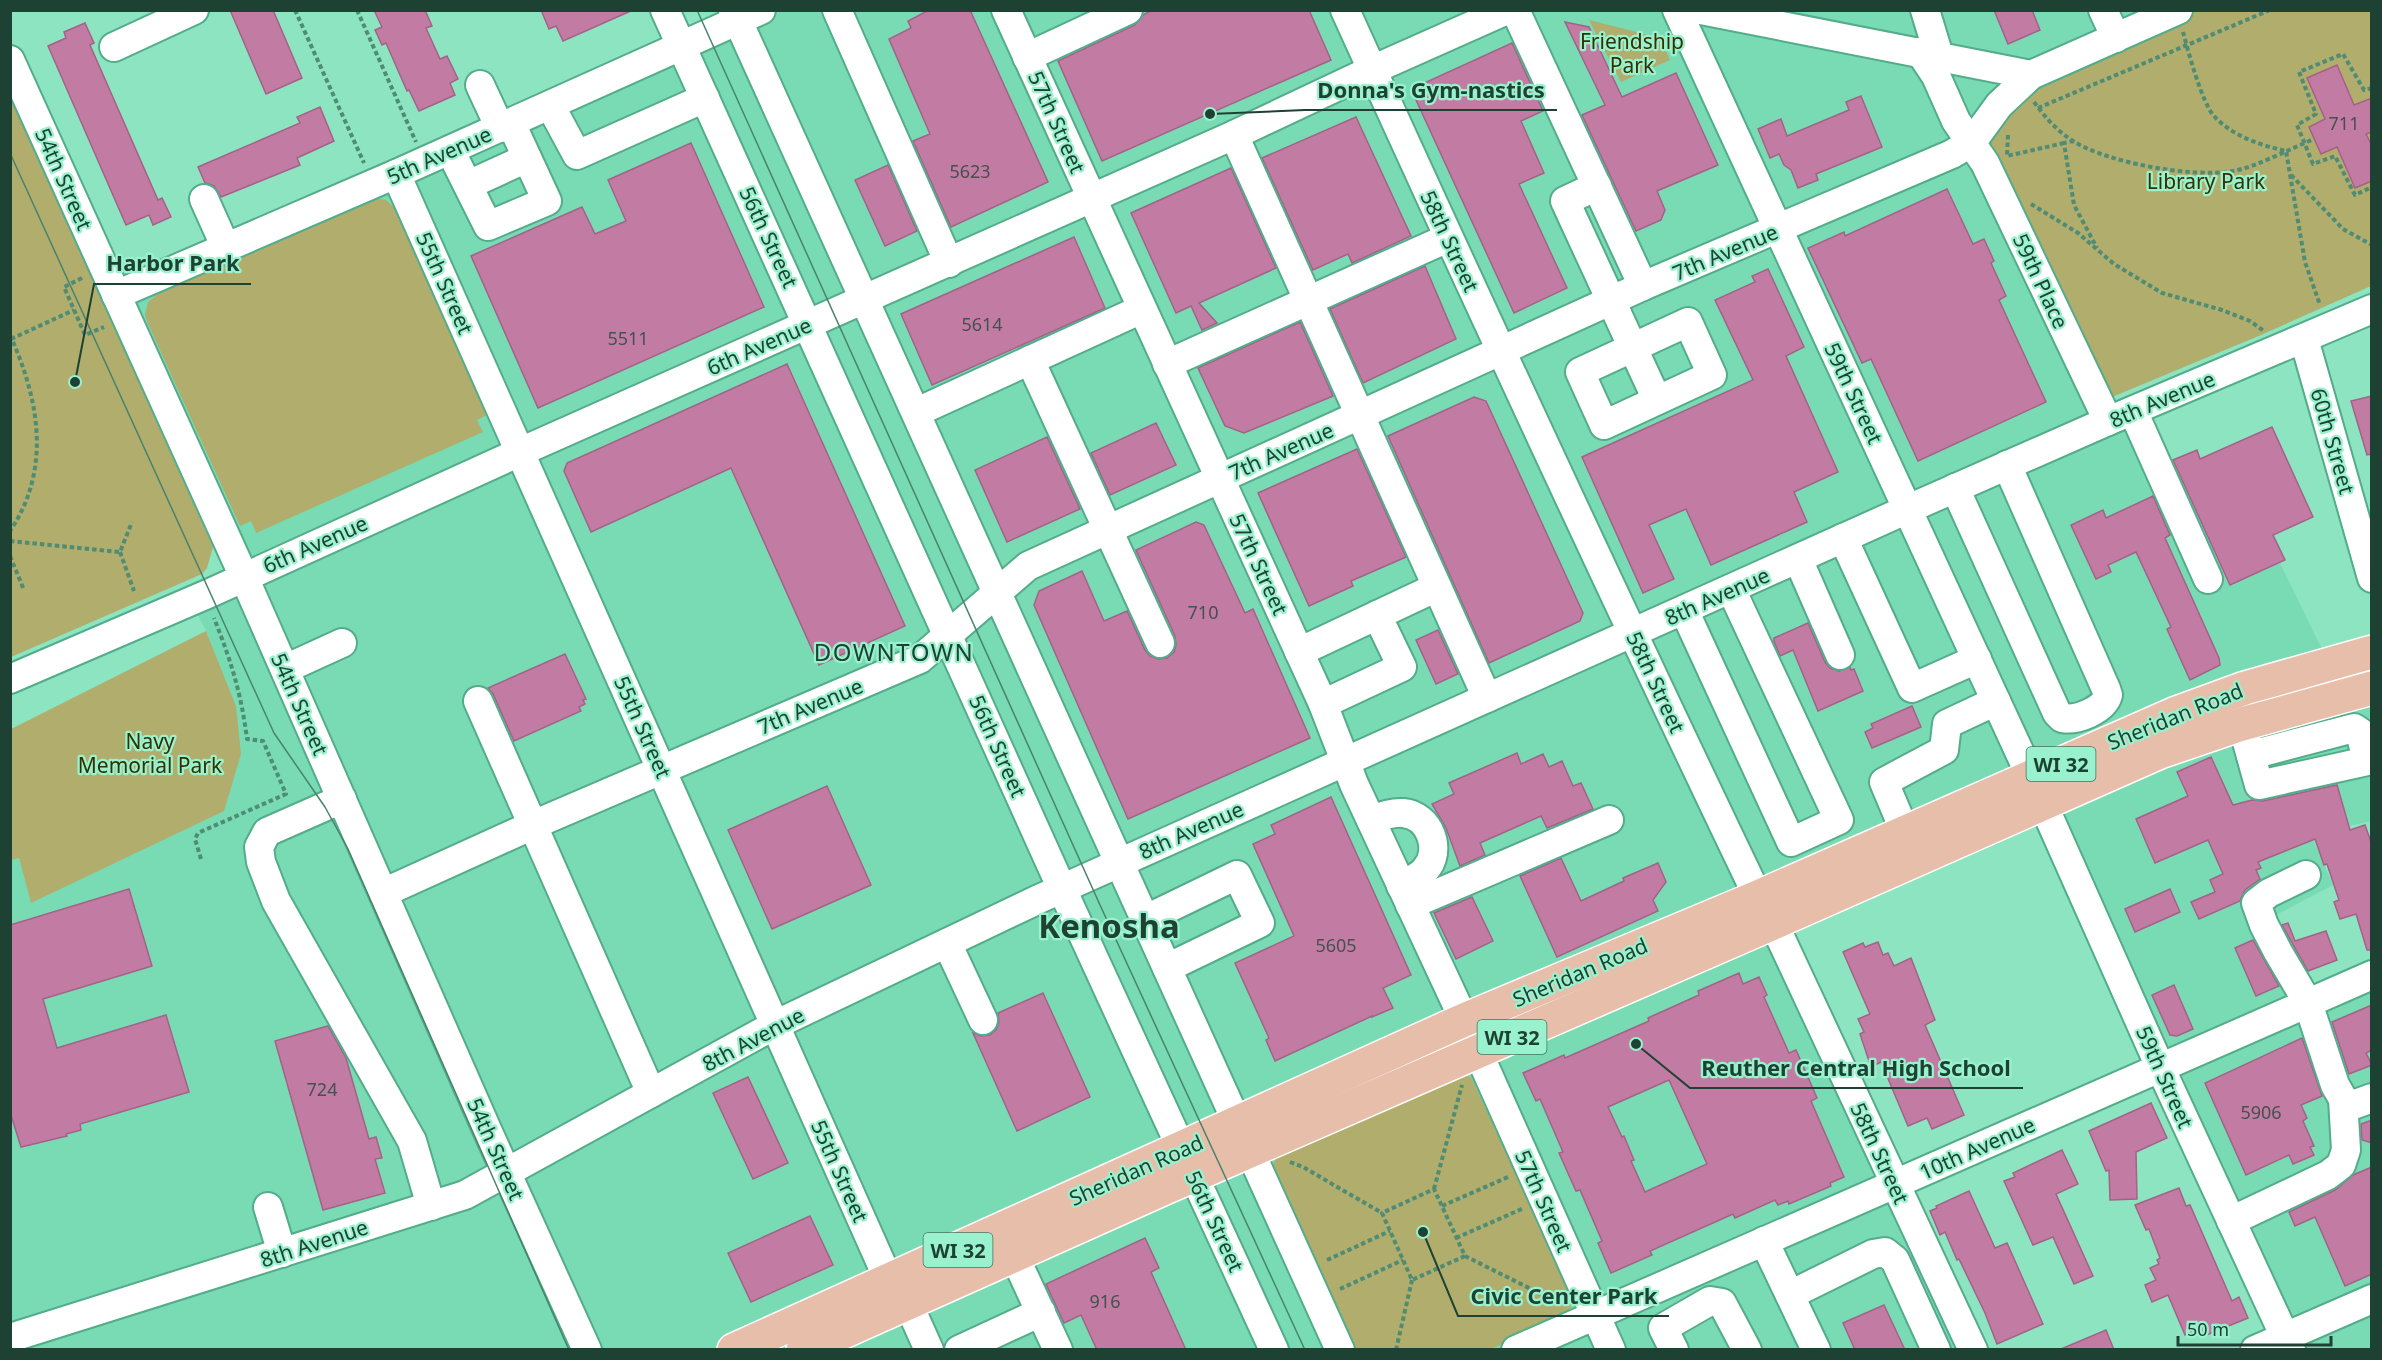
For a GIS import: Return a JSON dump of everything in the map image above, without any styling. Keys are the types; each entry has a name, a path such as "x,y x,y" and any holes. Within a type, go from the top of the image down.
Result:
{"main road":[{"name":"Sheridan Road","path":"803,1350 899,1292 1244,1138 1464,1020 1766,910 2037,790 2210,699 2372,652"},
{"name":"Sheridan Road","path":"1244,1138 1471,1066 1766,910 1905,832 2242,724 2372,688"},
{"name":"Sheridan Road","path":"734,1350 899,1292 1014,1255 1188,1162"}],"street":[{"path":"114,47 194,10"},
{"name":"56th Street","path":"665,10 1062,888 1274,1350"},
{"path":"837,10 949,262"},
{"name":"57th Street","path":"1006,10 1323,704 1344,760 1371,820 1464,1020"},
{"path":"1027,57 1128,10"},
{"name":"58th Street","path":"1345,10 1448,238 1633,634 1973,1350"},
{"name":"6th Avenue","path":"10,679 1092,199 1507,10"},
{"path":"1515,10 1643,286"},
{"name":"59th Street","path":"1677,10 1977,659 2160,1067 2288,1343"},
{"path":"1701,10 1929,54 2030,85"},
{"name":"59th Place","path":"1925,10 1929,54 1956,121 1972,142 2208,579"},
{"path":"2103,10 2116,38"},
{"path":"744,14 865,300 1340,1350"},
{"name":"5th Avenue","path":"116,295 682,47 744,14"},
{"name":"7th Avenue","path":"383,893 533,825 920,659 1028,566 1643,286 1929,165 1972,142 1999,105 2030,85 2116,38 2179,17"},
{"name":"54th Street","path":"10,60 244,577 506,1172 587,1350"},
{"path":"450,150 488,226 547,201 527,158 480,85"},
{"path":"550,105 577,156 705,98"},
{"path":"1234,135 1487,698"},
{"path":"468,185 527,158"},
{"name":"55th Street","path":"385,179 520,452 775,1025 899,1292 929,1350"},
{"path":"1596,186 1564,201 1657,400"},
{"path":"204,199 226,248"},
{"path":"1167,364 1448,238"},
{"path":"916,412 1142,309"},
{"name":"8th Avenue","path":"15,1334 465,1195 775,1025 1062,888 2007,465 2372,309"},
{"path":"1688,322 1712,375 1657,400 1604,424 1580,372 1688,322"},
{"name":"60th Street","path":"2304,339 2372,578"},
{"path":"1030,360 1160,643"},
{"path":"1955,488 2057,713 2062,718 2076,718 2102,705 2108,695 2007,465"},
{"path":"1843,538 1912,688 1977,659"},
{"path":"1798,559 1840,655"},
{"path":"1299,652 1437,587"},
{"path":"1684,610 1791,842 1839,820 1731,589"},
{"path":"1323,704 1402,667 1377,615"},
{"path":"285,669 342,643"},
{"path":"478,701 651,1093"},
{"path":"1905,832 1884,782 1944,750 1947,724 1996,701"},
{"path":"2242,724 2259,785 2306,758 2334,751 2369,760"},
{"path":"342,799 267,832 259,847 261,862 276,901 412,1141 431,1206"},
{"path":"1371,820 1387,814 1404,813 1417,818 1433,838 1435,849 1432,860 1406,895"},
{"path":"1406,895 1609,820"},
{"path":"1144,920 1237,875 1260,923 1167,968"},
{"path":"2231,1221 2328,1175 2341,1165 2346,1150 2343,1099 2335,1085 2308,1003 2278,952 2256,903 2269,893 2306,875"},
{"path":"947,943 983,1020"},
{"name":"10th Avenue","path":"1516,1350 1582,1311 1646,1293 2372,975"},
{"name":"57th Street","path":"1471,1066 1582,1311 1611,1350"},
{"path":"2343,1099 2353,1105 2372,1098"},
{"path":"268,1207 282,1253"},
{"path":"1764,1241 1816,1350"},
{"path":"1790,1295 1873,1254 1885,1252 1895,1260 1936,1350"},
{"path":"1014,1255 1058,1350"},
{"path":"1646,1293 1668,1339 1710,1301 1722,1303 1747,1350"},
{"path":"2255,1350 2288,1343 2372,1299"},
{"path":"959,1350 1041,1312"}],"path":[{"path":"295,10 385,179"},
{"path":"357,10 424,161"},
{"path":"2038,108 2270,10"},
{"path":"2179,17 2212,115 2230,129 2252,141 2286,152"},
{"path":"2372,88 2364,90 2343,54 2299,72 2316,114 2297,125 2313,164 2335,156 2355,195 2372,187"},
{"path":"2030,85 2038,108 2047,120 2074,141 2109,156 2156,168 2206,173 2235,171 2314,139"},
{"path":"2007,156 2074,141"},
{"path":"2064,143 2074,204 2099,251"},
{"path":"2286,152 2305,262 2321,309"},
{"path":"2290,175 2343,229 2372,245"},
{"path":"2002,198 2024,199 2078,233 2115,264 2162,293 2222,310 2250,321 2264,331"},
{"path":"81,278 64,287 85,335 104,327"},
{"path":"10,531 22,514 26,503 33,481 37,447 36,410 20,357 11,337 74,310"},
{"path":"132,522 120,552 134,591"},
{"path":"10,541 120,552"},
{"path":"10,556 24,590"},
{"path":"201,859 195,839 198,833 286,794 264,741 247,739 243,706 234,668 213,617"},
{"path":"1471,1066 1434,1189 1456,1238 1465,1256 1582,1311"},
{"path":"1287,1161 1303,1167 1382,1213 1412,1280 1396,1350"},
{"path":"1442,1206 1509,1177"},
{"path":"1382,1213 1434,1189"},
{"path":"1456,1238 1524,1208"},
{"path":"1326,1260 1390,1231"},
{"path":"1412,1280 1465,1256"},
{"path":"1340,1289 1403,1260"}],"shaded area":[{"path":"761,11 2178,11 2107,421 2143,406 2231,582 2280,563 2329,664 2371,652 2371,821 2311,835 2333,885 2274,916 2319,998 2371,975 2371,1349 2291,1349 2050,819 1773,924 1973,1349 11,1350 11,860 19,858 31,902 236,706 206,631 191,601 244,577 116,295"}],"green space":[{"name":"Library Park","path":"2190,11 2371,11 2371,286 2105,400 1982,142 2040,78"},
{"name":"Friendship Park","path":"1589,20 1660,38 1670,60 1621,82"},
{"path":"11,98 213,547 207,568 202,574 11,657"},
{"path":"374,198 386,200 395,208 487,415 477,420 483,432 256,533 251,521 240,526 148,324 145,315 148,302 161,291"},
{"name":"Navy Memorial Park","path":"206,631 236,706 241,754 224,811 31,903 19,858 11,860 11,729"},
{"path":"1453,1072 1471,1077 1574,1299 1567,1316 1491,1349 1355,1349 1273,1165 1280,1150"}],"building":[{"path":"230,10 273,10 302,78 266,94"},
{"path":"374,10 425,10 432,26 426,28 440,59 447,56 458,79 450,83 455,95 419,111 409,90 407,91 386,43 382,45 375,30 382,27"},
{"path":"541,10 633,10 563,41 556,26 549,29"},
{"path":"929,10 970,10 1048,182 951,227 913,141 930,134 889,39 911,28 908,21"},
{"path":"1152,10 1309,10 1331,60 1102,161 1058,61 1135,25 1143,15"},
{"path":"1994,10 2032,10 2040,30 2008,44"},
{"path":"1565,22 1589,27 1622,97 1676,73 1718,165 1657,191 1665,210 1661,220 1636,231 1582,115 1605,105"},
{"path":"85,23 94,43 90,45 158,200 162,198 171,217 153,225 149,215 126,225 48,46 66,38 64,32"},
{"path":"1512,43 1543,111 1521,121 1544,173 1519,184 1567,288 1514,313 1411,89"},
{"path":"2337,65 2354,105 2372,98 2372,132 2366,134 2372,146 2372,181 2355,188 2337,147 2321,154 2309,127 2325,119 2307,78"},
{"path":"1861,96 1882,147 1816,174 1818,180 1798,188 1791,170 1784,165 1779,154 1770,158 1758,129 1781,119 1787,136 1849,110 1846,102"},
{"path":"320,107 334,141 297,158 300,165 221,197 214,186 205,183 198,167 300,123 297,117"},
{"path":"1356,117 1411,236 1352,263 1348,254 1313,270 1262,158"},
{"path":"691,143 764,307 538,408 471,256 582,207 595,234 626,221 608,180"},
{"path":"888,165 917,231 885,246 855,180"},
{"path":"1231,168 1276,268 1199,303 1217,323 1202,330 1191,306 1176,313 1131,213"},
{"path":"1947,189 1973,244 1984,239 1994,261 1991,263 2006,296 1999,300 2046,402 1918,461 1871,359 1862,363 1808,248 1844,232 1845,236"},
{"path":"1074,237 1105,308 932,385 901,314"},
{"path":"1425,266 1456,339 1363,383 1330,309"},
{"path":"1768,269 1804,347 1786,356 1838,472 1794,492 1807,522 1711,565 1686,509 1649,525 1674,579 1643,593 1582,457 1753,380 1715,300 1755,282 1752,276"},
{"path":"1300,322 1333,396 1244,433 1225,426 1198,368"},
{"path":"787,364 905,626 819,665 731,468 591,532 564,471 567,463"},
{"path":"2372,396 2372,454 2367,455 2351,401"},
{"path":"1474,397 1486,401 1583,613 1580,621 1489,663 1388,436"},
{"path":"1156,423 1176,465 1110,495 1091,453"},
{"path":"2272,427 2313,517 2273,535 2285,560 2230,585 2173,460 2197,450 2200,459"},
{"path":"1047,437 1080,509 1007,542 975,470"},
{"path":"1357,449 1406,557 1351,581 1353,586 1309,606 1258,493"},
{"path":"2153,496 2170,535 2165,538 2219,658 2220,665 2190,680 2167,629 2171,627 2136,552 2108,565 2111,572 2096,579 2071,525 2103,510 2106,518"},
{"path":"1196,522 1204,525 1245,613 1253,609 1310,738 1128,819 1034,605 1039,591 1082,571 1104,621 1127,611 1150,656 1158,659 1167,658 1174,652 1175,636 1136,550"},
{"path":"1808,623 1825,662 1830,668 1839,671 1850,667 1851,670 1854,669 1863,691 1818,711 1793,650 1780,656 1774,641 1774,638"},
{"path":"1438,630 1458,674 1436,684 1416,640"},
{"path":"565,654 586,699 583,700 585,704 579,707 581,711 514,741 493,694 488,688"},
{"path":"1912,706 1921,727 1872,748 1865,732 1873,728 1871,724"},
{"path":"1517,753 1521,764 1543,754 1549,767 1562,761 1573,786 1581,783 1593,809 1547,828 1541,816 1480,843 1485,855 1460,866 1446,828 1432,804 1454,794 1449,783"},
{"path":"2211,757 2233,805 2337,785 2350,830 2365,825 2372,845 2372,950 2367,950 2356,914 2340,919 2334,902 2339,900 2327,864 2324,865 2315,839 2258,862 2261,868 2256,870 2260,879 2245,890 2240,901 2199,919 2191,902 2215,892 2210,880 2223,874 2208,840 2155,863 2136,819 2188,796 2177,772"},
{"path":"827,786 871,885 772,929 728,830"},
{"path":"1331,797 1411,975 1383,988 1393,1008 1275,1061 1266,1040 1269,1038 1235,963 1294,936 1253,844 1275,834 1271,825"},
{"path":"1561,858 1581,901 1624,881 1623,878 1658,863 1666,882 1653,900 1658,911 1557,957 1520,876"},
{"path":"129,889 152,966 43,999 57,1048 166,1015 189,1092 80,1124 81,1130 66,1134 67,1136 21,1147 10,1112 10,925"},
{"path":"2170,889 2180,912 2135,932 2125,909"},
{"path":"1472,897 1493,941 1456,959 1434,913"},
{"path":"2288,923 2295,941 2326,931 2337,960 2308,971 2282,925"},
{"path":"2253,940 2279,986 2256,996 2235,948"},
{"path":"1878,942 1883,955 1888,953 1894,966 1911,958 1935,1020 1925,1025 1964,1115 1932,1129 1927,1118 1908,1126 1881,1062 1871,1067 1860,1034 1864,1032 1858,1019 1870,1014 1843,952 1863,943 1865,947"},
{"path":"1739,973 1743,984 1759,977 1767,995 1764,997 1789,1053 1796,1050 1817,1098 1811,1101 1844,1177 1830,1183 1831,1186 1789,1204 1788,1201 1778,1205 1775,1200 1735,1218 1733,1214 1650,1251 1652,1255 1611,1273 1598,1243 1602,1241 1580,1190 1576,1191 1559,1153 1563,1152 1540,1099 1536,1101 1523,1073 1564,1055 1565,1058 1649,1021 1648,1018 1699,995 1698,991","holes":["1669,1080 1707,1164 1645,1192 1631,1161 1634,1160 1624,1136 1622,1137 1608,1107"]},
{"path":"2174,985 2193,1029 2177,1036 2170,1035 2152,995"},
{"path":"1043,993 1090,1097 1017,1131 973,1033 981,1036 990,1035 996,1030 999,1022 998,1013"},
{"path":"2372,1005 2372,1050 2366,1053 2372,1065 2349,1074 2332,1022"},
{"path":"328,1026 346,1058 369,1139 376,1137 382,1158 375,1159 385,1193 323,1210 275,1041"},
{"path":"2302,1038 2322,1096 2301,1105 2307,1118 2303,1121 2314,1146 2310,1147 2314,1155 2293,1164 2289,1155 2246,1175 2205,1083"},
{"path":"748,1077 788,1163 753,1179 713,1093"},
{"path":"2151,1103 2167,1138 2136,1152 2137,1199 2110,1200 2109,1170 2106,1171 2089,1131"},
{"path":"2372,1120 2372,1143 2362,1140 2361,1124"},
{"path":"2062,1150 2078,1184 2056,1194 2093,1276 2074,1284 2053,1237 2033,1245 2004,1181 2015,1177 2013,1173"},
{"path":"2372,1167 2372,1274 2345,1286 2315,1217 2295,1226 2289,1212 2335,1190 2353,1175"},
{"path":"2179,1188 2186,1206 2190,1205 2232,1301 2239,1297 2248,1318 2204,1336 2200,1328 2185,1335 2168,1295 2152,1302 2145,1285 2156,1280 2150,1268 2159,1264 2157,1260 2160,1258 2149,1229 2146,1230 2135,1205"},
{"path":"1969,1191 1995,1248 2007,1243 2043,1324 1997,1344 1959,1259 1957,1260 1945,1232 1940,1235 1930,1211"},
{"path":"810,1216 833,1265 751,1302 728,1253"},
{"path":"1145,1238 1159,1268 1151,1272 1186,1350 1097,1350 1081,1315 1064,1323 1046,1284"},
{"path":"1884,1305 1905,1350 1855,1350 1843,1323"},
{"path":"2106,1330 2114,1350 2061,1350 2061,1349"}],"tram line":[{"path":"697,10 1100,905 1305,1350"},
{"path":"10,153 274,733 325,807 348,849 569,1350"}],"place":[{"name":"Donna's Gym-nastics","path":"1210,114"},
{"name":"Harbor Park","path":"75,382"},
{"name":"Reuther Central High School","path":"1636,1044"},
{"name":"Civic Center Park","path":"1423,1232"}],"district":[{"name":"DOWNTOWN","path":"894,651"},
{"name":"Kenosha","path":"1109,925"}]}
